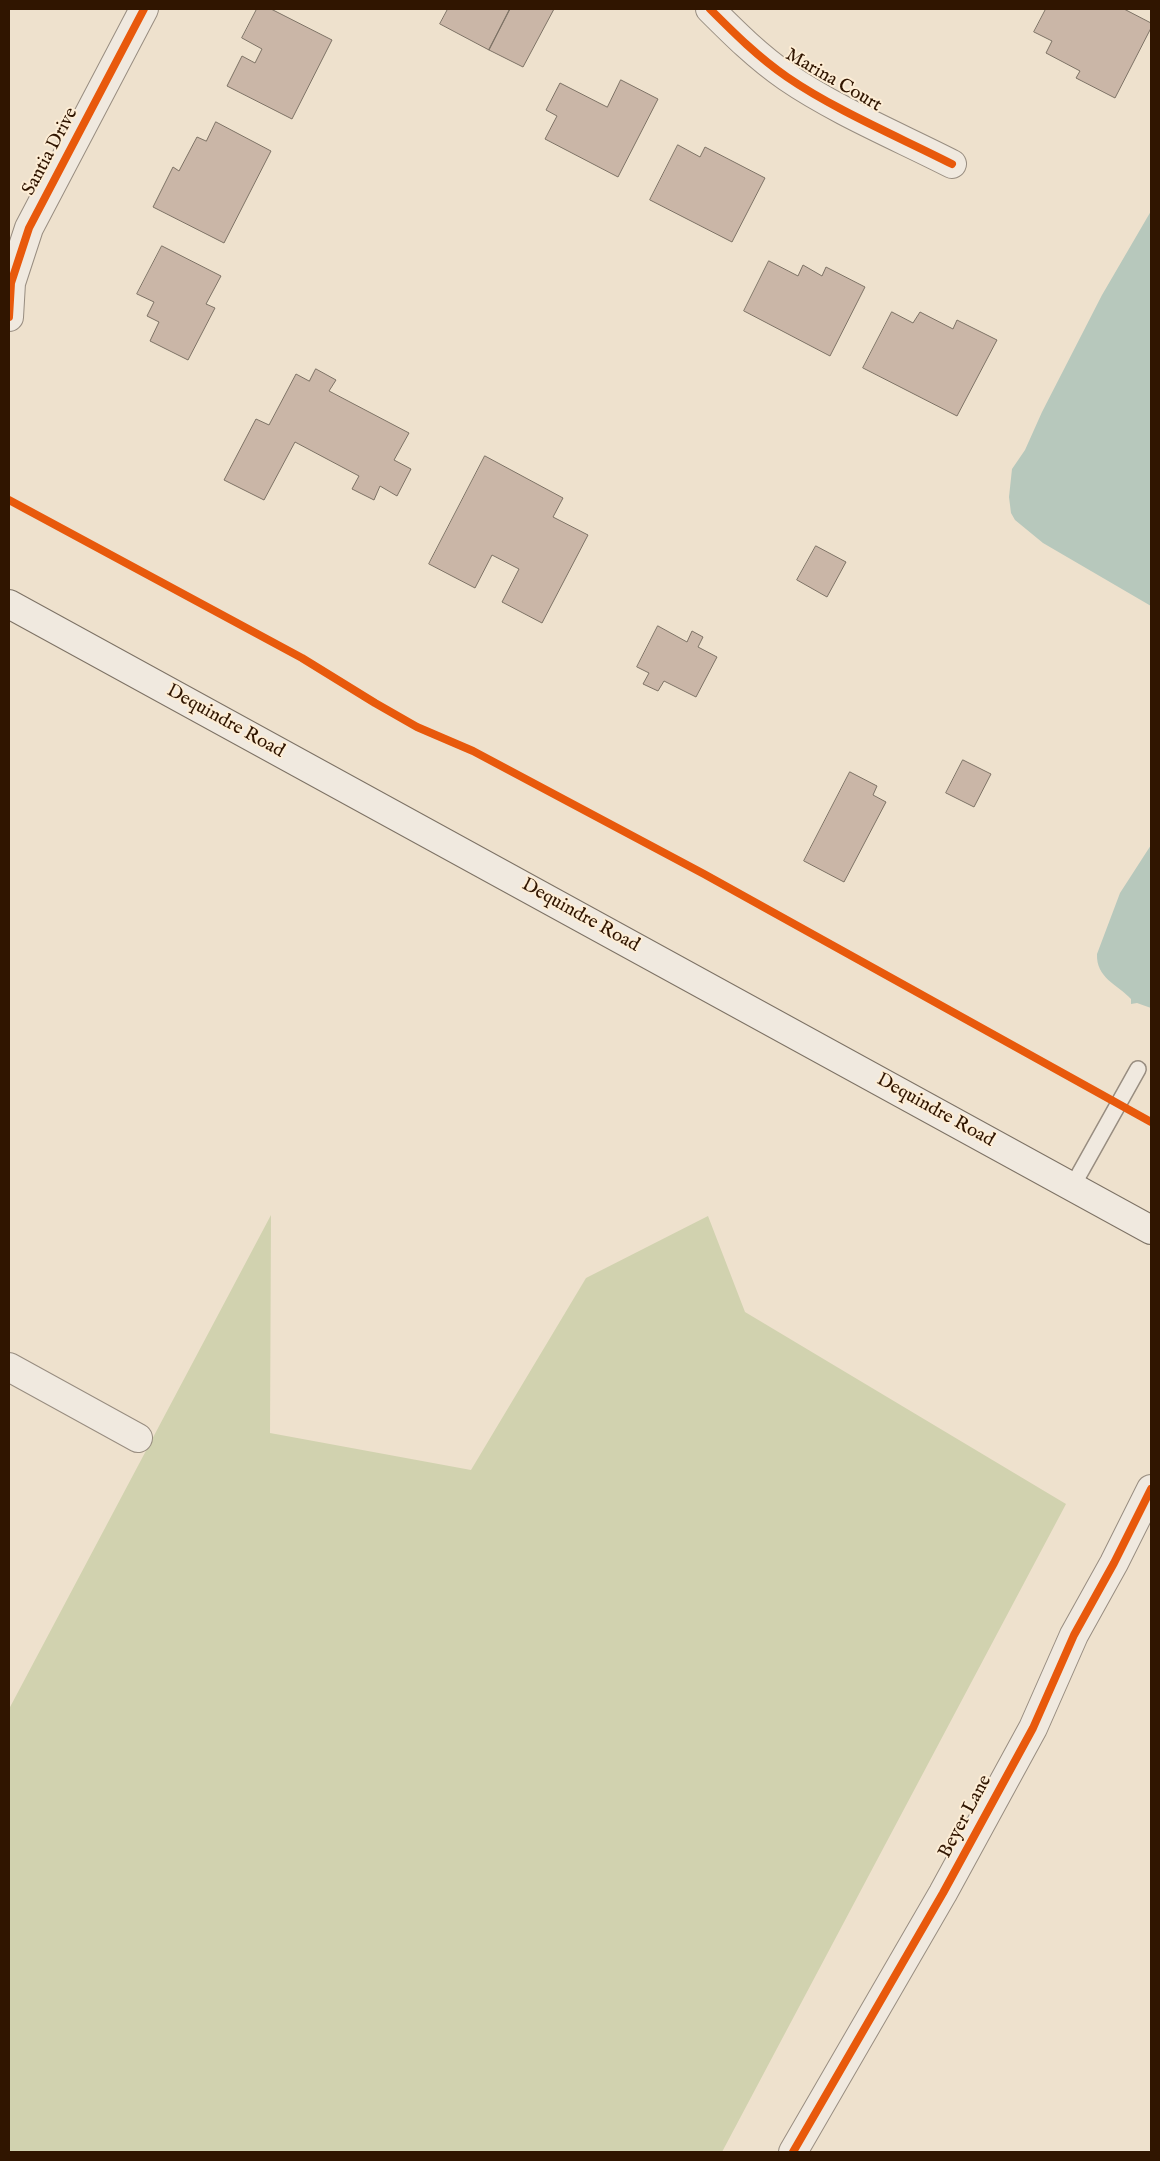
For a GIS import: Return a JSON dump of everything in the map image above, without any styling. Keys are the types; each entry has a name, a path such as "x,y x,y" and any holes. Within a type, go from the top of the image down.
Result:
{"street":[{"name":"Santia Drive","path":"9,317 11,283 29,228 144,9"},
{"name":"Marina Court","path":"710,9 750,48 788,77 828,101 952,164"},
{"name":"Dequindre Road","path":"9,604 1151,1230"},
{"path":"9,1367 138,1438"},
{"name":"Beyer Lane","path":"793,2152 943,1892 1033,1728 1074,1635 1114,1563 1151,1489"}],"lane":[{"path":"1072,1186 1138,1069"}],"green space":[{"path":"271,1215 270,1433 471,1470 586,1278 708,1216 745,1312 1066,1504 722,2152 9,2152 9,1709"}],"shaded area":[{"path":"1151,211 1151,606 1043,543 1015,520 1011,513 1009,497 1012,469 1025,450 1042,412 1102,295"},
{"path":"1151,845 1151,1008 1137,1003 1131,1004 1131,999 1104,975 1100,969 1097,954 1120,893"}],"building":[{"path":"257,9 271,9 332,40 292,119 227,86 242,56 255,63 262,49 242,38"},
{"path":"448,9 510,9 489,50 440,24"},
{"path":"510,9 554,9 523,67 489,50"},
{"path":"1046,9 1124,9 1151,23 1151,28 1115,98 1076,78 1080,71 1046,53 1052,41 1034,32"},
{"path":"621,80 658,99 618,177 545,139 557,116 546,110 560,83 607,107"},
{"path":"216,122 271,151 224,243 153,207 173,167 179,171 197,137 206,141"},
{"path":"678,145 700,157 705,147 765,178 732,242 650,200"},
{"path":"162,246 221,276 206,304 215,308 188,360 150,341 159,322 147,316 154,302 137,294"},
{"path":"769,261 798,276 803,265 822,276 826,267 865,287 830,356 744,311"},
{"path":"892,312 913,323 920,312 953,329 957,320 997,340 957,416 863,368"},
{"path":"316,369 336,380 329,391 409,433 394,460 411,469 397,496 380,486 374,500 352,489 359,476 295,442 264,500 224,480 256,419 269,425 296,374 309,381"},
{"path":"485,456 563,498 553,517 588,535 542,623 502,602 519,569 492,555 475,588 429,564"},
{"path":"816,546 846,562 827,597 797,580"},
{"path":"658,626 687,642 692,631 703,637 698,647 717,657 696,697 664,681 658,691 643,684 649,673 637,667"},
{"path":"963,760 991,774 974,807 946,793"},
{"path":"850,772 877,786 873,795 886,802 844,882 804,861"}],"cycle path":[{"path":"9,317 11,283 29,228 144,9"},
{"path":"710,9 737,36 787,77 846,112 952,164"},
{"path":"9,500 302,658 417,727 473,751 704,874 1151,1122"},
{"path":"793,2152 943,1893 1033,1728 1074,1635 1114,1563 1151,1489"}]}
